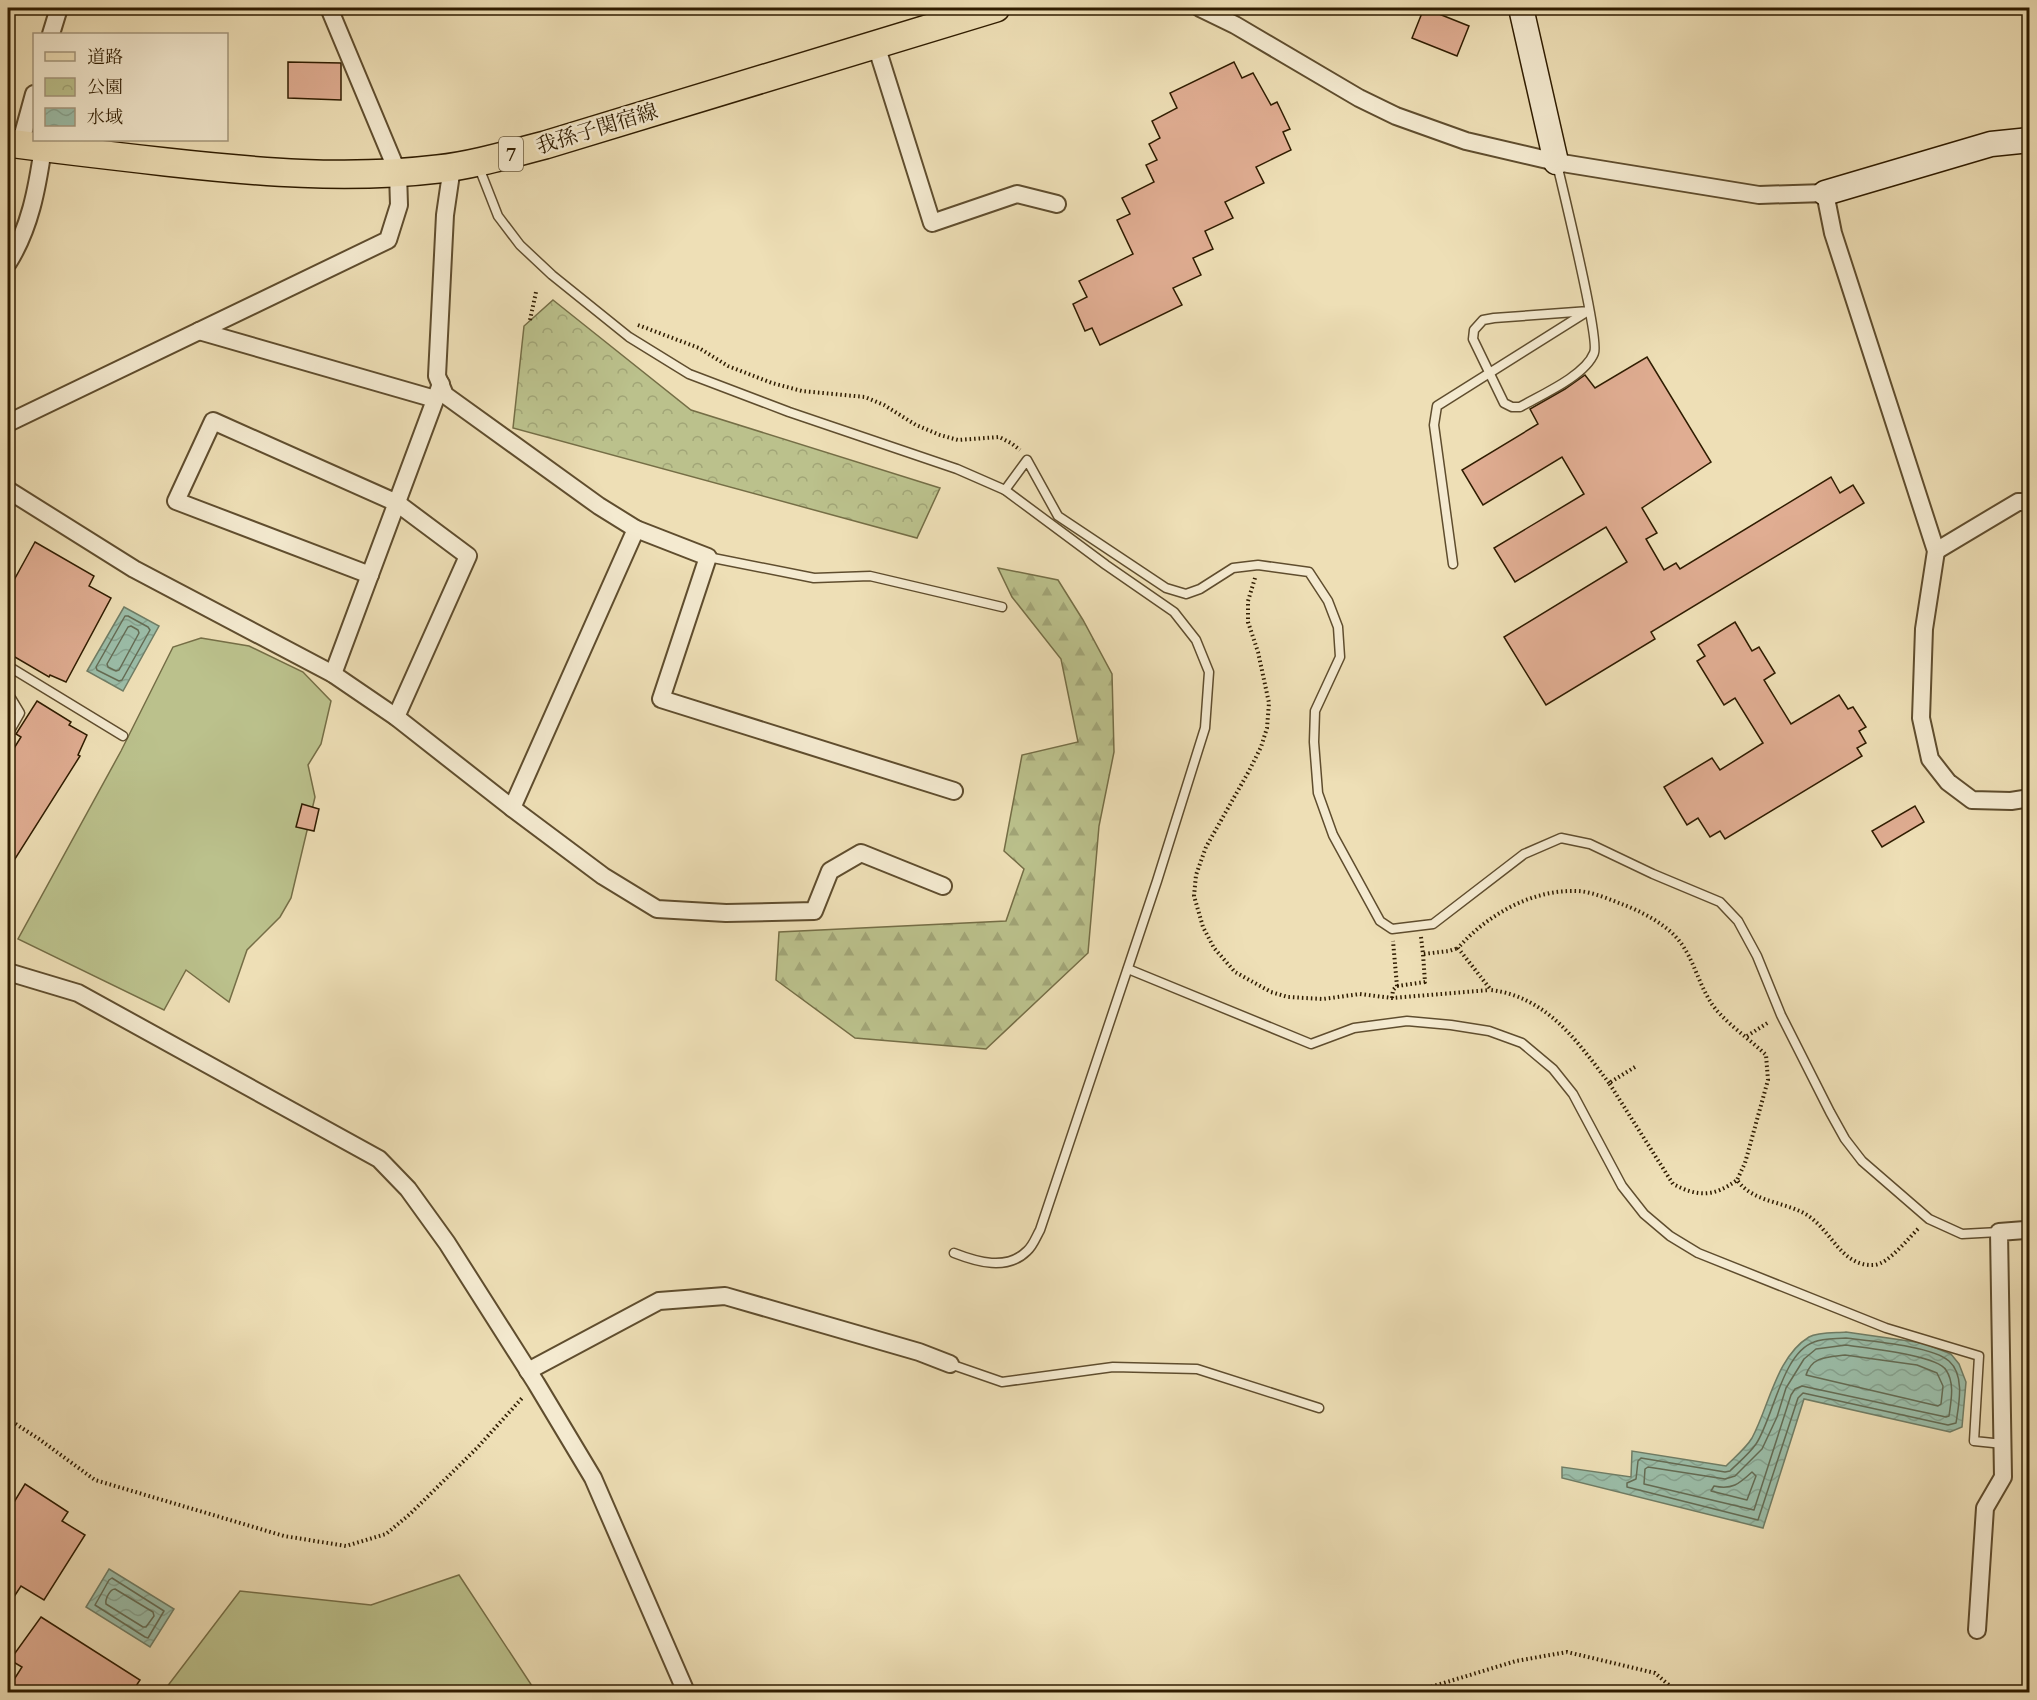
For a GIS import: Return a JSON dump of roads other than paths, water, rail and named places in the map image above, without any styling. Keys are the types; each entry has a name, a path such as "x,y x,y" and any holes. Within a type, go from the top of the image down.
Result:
{"main road":[{"name":"我孫子関宿線","path":"24,145 287,174 398,172 465,164 545,145 876,45 944,15 996,8"}],"street":[{"path":"51,33 59,8"},
{"path":"8,423 388,240 399,205 398,172 329,8"},
{"path":"1200,8 1235,25 1359,98 1396,116 1466,141 1556,162 1759,195 1825,193 1991,144 2030,140"},
{"path":"1521,8 1556,162"},
{"path":"876,45 932,223 1017,194 1057,204"},
{"path":"8,263 32,210 24,145 33,99"},
{"path":"333,674 438,392 445,226 465,164"},
{"path":"1825,193 1833,233 1936,551 1924,628 1921,718 1930,759 1948,782 1972,800 2011,801 2030,798"},
{"path":"199,331 445,395 599,506 636,529 708,557 662,699 954,791"},
{"path":"370,575 176,501 213,421 397,503 468,556 396,717"},
{"path":"8,490 134,569 333,674 396,717 603,876 657,909 726,913 814,911 830,871 861,853 943,886"},
{"path":"1936,551 2018,502 2030,502"},
{"path":"512,808 636,529"},
{"path":"8,972 78,993 379,1159 408,1189 447,1243 593,1478 686,1692"},
{"path":"1977,1630 1985,1508 2003,1477 1999,1232 2030,1228"},
{"path":"532,1377 659,1301 724,1296 920,1352 950,1364"}],"lane":[{"path":"1556,162 1589,311 1595,351 1590,361 1578,373 1520,407 1512,407 1504,403 1473,339 1474,330 1483,320 1589,311"},
{"path":"465,164 498,216 520,245 552,275 629,337 689,374 789,412 957,470 1005,490 1106,566 1174,612 1196,640 1209,672 1205,728 1128,969 1040,1230 1028,1251 1010,1261 990,1264 954,1253"},
{"path":"1453,564 1434,425 1437,406 1589,311"},
{"path":"1005,490 1027,460 1058,516 1166,588 1186,594 1200,589 1233,568 1258,565 1309,572 1328,601 1338,627 1340,657 1315,711 1314,742 1318,793 1333,835 1380,921 1392,929 1433,924 1524,854 1561,838 1590,844 1720,902 1738,921 1757,956 1781,1015 1835,1121 1862,1161 1929,1219 1962,1234 1999,1232"},
{"path":"708,557 814,578 870,576 1002,608"},
{"path":"8,666 123,736"},
{"path":"8,693 20,713 8,734"},
{"path":"1128,969 1311,1044 1354,1028 1407,1021 1490,1031 1522,1043 1553,1069 1573,1094 1622,1185 1644,1214 1670,1236 1698,1253 1886,1328 1979,1356 1974,1441 2002,1444"},
{"path":"950,1364 1002,1382 1113,1367 1197,1369 1319,1408"}],"water":[{"path":"124,607 159,626 123,691 87,671"},
{"path":"1846,1332 1923,1343 1951,1354 1959,1364 1966,1382 1962,1427 1950,1432 1804,1399 1763,1528 1562,1478 1562,1467 1631,1477 1632,1451 1726,1466 1752,1438 1774,1383 1798,1346 1813,1335"},
{"path":"109,1569 174,1609 150,1647 86,1607"}]}
